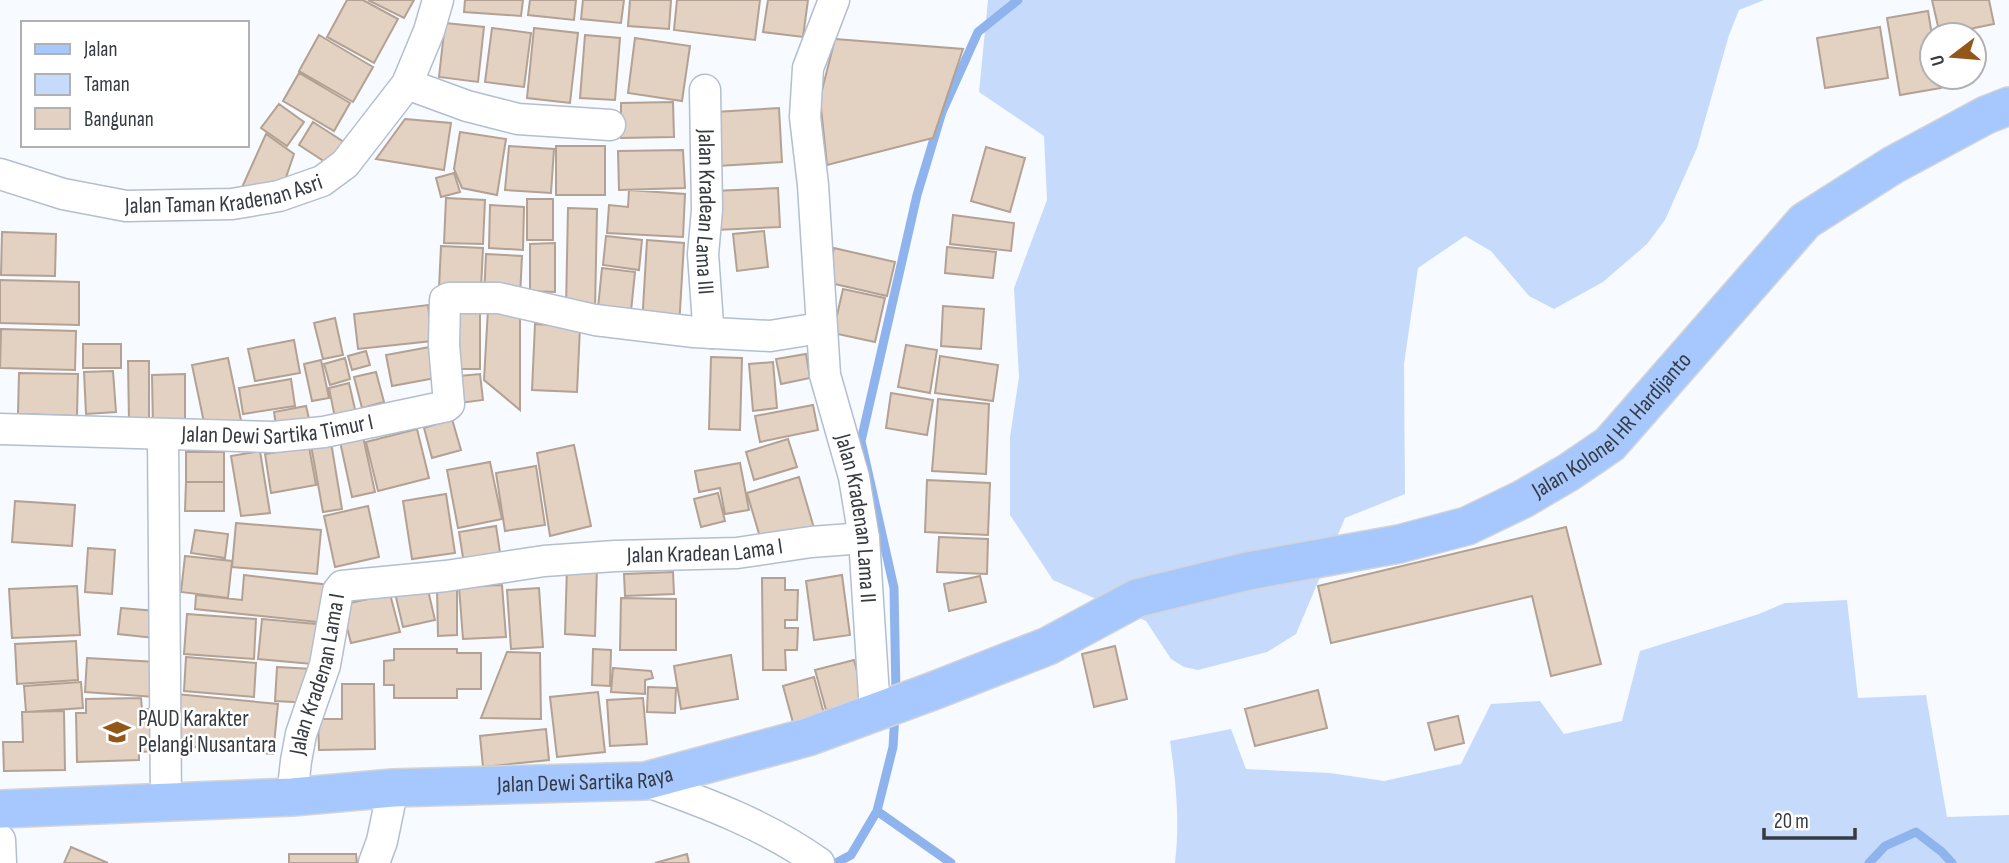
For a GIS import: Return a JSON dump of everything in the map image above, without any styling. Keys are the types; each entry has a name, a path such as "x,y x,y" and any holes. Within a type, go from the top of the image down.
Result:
{"main road":[{"name":"Jalan Kolonel HR Hardijanto","path":"1137,598 1248,571 1399,544 1467,526 1523,499 1610,444 1805,221 1893,165 1986,115 2009,106"},
{"name":"Jalan Dewi Sartika Raya","path":"0,809 292,797 393,788 645,781 808,737 933,691 1048,646 1137,598"}],"street":[{"name":"Jalan Taman Kradenan Asri","path":"0,174 63,194 126,206 232,204 279,196 321,181 345,164 407,84 429,31 438,0"},
{"name":"Jalan Kradenan Lama II","path":"834,0 808,68 805,117 817,235 820,328 825,375 854,477 864,538 880,710"},
{"path":"407,84 467,106 518,119 610,125"},
{"name":"Jalan Kradean Lama III","path":"705,90 706,210 703,254 711,333"},
{"name":"Jalan Dewi Sartika Timur I","path":"0,429 163,436 273,437 377,422 447,406 444,300 499,298 595,320 711,333"},
{"path":"711,333 770,336 820,328"},
{"path":"163,436 166,803"},
{"name":"Jalan Kradean Lama I","path":"544,561 737,553 864,538"},
{"name":"Jalan Kradenan Lama I","path":"292,797 301,734 326,665 338,591 342,586 446,576 544,561"},
{"path":"645,781 723,809 774,835 816,861"},
{"path":"374,863 382,841 393,788"},
{"path":"0,840 1,863"}],"green space":[{"path":"988,0 1764,0 1739,10 1729,35 1697,148 1665,220 1647,244 1603,282 1554,309 1529,296 1491,251 1465,236 1418,268 1404,364 1405,494 1345,518 1296,634 1267,652 1198,670 1184,667 1171,659 1146,621 1053,580 1010,515 1010,437 1019,377 1014,288 1047,200 1044,136 979,92"},
{"path":"1847,600 1858,698 1926,695 1947,817 2009,815 2009,863 1175,863 1177,802 1170,741 1231,729 1246,769 1330,773 1384,781 1461,764 1491,704 1540,701 1564,734 1622,721 1640,651 1759,614 1785,603"}],"building":[{"path":"347,0 363,0 398,19 374,63 327,37"},
{"path":"368,0 414,0 404,18"},
{"path":"465,0 523,0 521,16 464,12"},
{"path":"530,0 576,0 574,20 528,15"},
{"path":"583,0 624,0 621,23 581,19"},
{"path":"630,0 671,0 669,29 628,26"},
{"path":"677,0 760,0 755,40 674,30"},
{"path":"768,0 808,0 803,37 763,32"},
{"path":"1932,0 1989,0 1994,24 1988,25 1988,21 1937,21"},
{"path":"1928,11 1930,21 1918,21 1918,91 1923,91 1900,95 1887,18"},
{"path":"445,23 484,27 478,82 439,77"},
{"path":"1880,27 1888,78 1825,88 1817,38"},
{"path":"492,28 531,33 524,87 485,82"},
{"path":"534,28 578,33 570,103 527,98"},
{"path":"319,35 373,67 353,102 299,71"},
{"path":"585,35 620,38 615,100 580,98"},
{"path":"635,38 690,46 682,101 628,93"},
{"path":"835,39 963,49 933,138 827,165 820,98"},
{"path":"299,73 350,103 334,131 283,101"},
{"path":"673,102 674,137 621,138 621,103"},
{"path":"279,104 304,122 287,146 261,128"},
{"path":"779,108 782,162 718,166 715,112"},
{"path":"405,119 451,123 444,170 376,159"},
{"path":"313,122 347,144 333,167 299,145"},
{"path":"460,132 506,139 497,195 462,188 454,169"},
{"path":"266,134 294,154 282,189 239,194"},
{"path":"509,146 554,149 551,193 505,190"},
{"path":"556,146 605,146 605,195 556,195"},
{"path":"986,147 1025,158 1010,212 971,201"},
{"path":"683,150 685,188 619,190 618,151"},
{"path":"454,173 460,192 441,197 436,178"},
{"path":"778,188 780,227 716,230 714,191"},
{"path":"629,190 685,194 683,237 607,233 609,205 628,207"},
{"path":"446,198 485,200 483,244 444,243"},
{"path":"527,199 553,199 553,240 527,240"},
{"path":"490,205 524,207 523,250 489,248"},
{"path":"568,208 597,209 595,310 566,309"},
{"path":"953,215 1014,223 1011,251 950,244"},
{"path":"764,231 768,267 737,271 733,234"},
{"path":"2,232 56,234 55,276 1,275"},
{"path":"606,236 642,240 639,270 603,265"},
{"path":"647,240 684,243 679,327 642,325"},
{"path":"555,243 555,292 530,291 530,244"},
{"path":"441,246 483,248 481,289 439,288"},
{"path":"947,247 996,252 993,278 945,273"},
{"path":"834,248 895,262 887,296 826,282"},
{"path":"486,254 522,256 520,297 484,296"},
{"path":"602,268 635,272 631,311 598,308"},
{"path":"0,280 79,282 79,325 0,323"},
{"path":"843,289 885,298 875,342 833,333"},
{"path":"447,304 480,305 480,369 446,369"},
{"path":"428,305 432,341 358,349 354,314"},
{"path":"943,306 984,309 981,349 941,346"},
{"path":"488,309 520,310 520,410 484,380"},
{"path":"335,318 343,355 323,359 314,323"},
{"path":"535,324 580,327 577,392 532,390"},
{"path":"1,329 76,331 75,370 0,368"},
{"path":"294,340 300,373 255,381 248,349"},
{"path":"83,344 121,344 121,368 83,368"},
{"path":"906,345 937,350 930,393 898,387"},
{"path":"435,346 441,377 392,386 386,355"},
{"path":"366,351 370,365 352,370 348,356"},
{"path":"806,354 810,378 781,384 776,359"},
{"path":"940,356 998,365 993,401 935,393"},
{"path":"711,357 742,358 740,430 709,429"},
{"path":"228,358 242,425 206,432 192,365"},
{"path":"345,358 350,379 330,385 324,364"},
{"path":"321,360 329,398 312,401 304,364"},
{"path":"128,361 149,361 149,423 129,423"},
{"path":"773,362 777,408 753,411 749,364"},
{"path":"113,371 116,412 86,414 84,372"},
{"path":"376,372 384,402 362,408 354,377"},
{"path":"19,373 78,374 77,416 18,414"},
{"path":"185,374 185,429 153,429 152,375"},
{"path":"480,374 483,400 452,404 449,377"},
{"path":"291,379 295,406 243,414 239,388"},
{"path":"349,383 357,418 336,423 329,388"},
{"path":"891,393 933,400 927,435 886,428"},
{"path":"938,399 989,404 986,474 932,471"},
{"path":"813,405 818,430 760,442 755,416"},
{"path":"306,406 311,427 277,433 274,412"},
{"path":"452,419 461,450 432,458 424,428"},
{"path":"417,429 429,478 378,491 366,442"},
{"path":"362,432 375,492 352,497 339,437"},
{"path":"788,439 797,467 754,480 746,452"},
{"path":"331,442 342,509 323,512 311,445"},
{"path":"574,445 591,526 550,536 537,453"},
{"path":"309,447 316,485 271,493 265,454"},
{"path":"260,451 270,513 241,516 231,456"},
{"path":"186,452 224,452 224,482 186,482"},
{"path":"490,462 502,519 458,528 447,470"},
{"path":"740,463 749,510 725,514 720,488 699,492 695,471"},
{"path":"536,466 545,525 505,531 496,473"},
{"path":"799,477 814,528 762,544 747,493"},
{"path":"927,480 990,483 988,535 925,532"},
{"path":"186,482 224,482 224,511 185,511"},
{"path":"718,493 725,521 701,527 694,499"},
{"path":"446,494 455,553 412,559 403,501"},
{"path":"15,501 75,505 72,546 12,542"},
{"path":"368,506 379,557 335,567 324,516"},
{"path":"236,523 321,530 317,574 232,567"},
{"path":"496,526 501,559 464,564 459,532"},
{"path":"1566,527 1601,664 1551,676 1532,596 1331,643 1318,586"},
{"path":"195,530 228,534 225,558 191,553"},
{"path":"939,537 988,539 987,574 937,572"},
{"path":"88,548 115,550 112,594 85,592"},
{"path":"185,556 232,561 228,598 181,592"},
{"path":"567,566 597,567 595,636 565,634"},
{"path":"673,572 674,594 625,596 624,574"},
{"path":"244,575 330,585 327,623 195,609 196,595 242,600"},
{"path":"842,575 850,635 814,640 806,581"},
{"path":"980,576 986,602 949,611 944,584"},
{"path":"762,578 785,578 785,590 798,590 797,620 785,620 785,628 798,628 797,650 785,650 786,670 763,670"},
{"path":"502,585 506,637 463,639 459,587"},
{"path":"77,586 80,635 12,638 9,589"},
{"path":"427,586 435,620 403,627 395,593"},
{"path":"457,588 457,635 438,636 437,589"},
{"path":"539,588 543,647 511,649 507,590"},
{"path":"390,594 400,632 351,643 341,605"},
{"path":"621,598 676,599 676,650 620,650"},
{"path":"121,608 156,611 154,638 118,634"},
{"path":"187,614 256,619 254,659 184,654"},
{"path":"262,619 327,625 323,665 258,659"},
{"path":"76,641 78,680 17,684 15,644"},
{"path":"1115,646 1127,699 1094,707 1082,654"},
{"path":"394,649 457,649 457,653 481,653 481,689 457,689 457,698 394,698 394,685 384,685 384,661 394,660"},
{"path":"593,649 611,650 610,686 592,685"},
{"path":"507,652 540,653 541,719 481,718"},
{"path":"731,655 738,699 681,709 674,666"},
{"path":"186,657 256,663 254,697 184,691"},
{"path":"87,658 157,662 155,697 85,692"},
{"path":"854,660 865,700 826,710 815,670"},
{"path":"277,667 313,669 312,703 275,701"},
{"path":"613,668 651,671 653,678 645,680 645,694 611,692"},
{"path":"814,677 826,721 795,730 783,686"},
{"path":"81,682 83,708 26,712 24,686"},
{"path":"342,684 374,684 375,749 319,750 318,719 342,719"},
{"path":"648,687 676,688 675,713 647,712"},
{"path":"1318,690 1327,728 1255,746 1245,709"},
{"path":"598,692 605,752 557,757 550,697"},
{"path":"176,694 278,704 273,754 171,745"},
{"name":"PAUD Karakter Pelangi Nusantara","path":"141,698 142,709 156,709 157,751 139,752 139,760 77,762 76,713 86,713 86,699"},
{"path":"643,698 647,744 610,746 607,700"},
{"path":"64,711 65,770 4,771 3,742 23,742 22,712"},
{"path":"1458,716 1464,743 1435,750 1428,723"},
{"path":"546,729 549,760 483,767 480,736"},
{"path":"71,847 108,863 64,863"},
{"path":"289,854 356,854 357,863 289,863"},
{"path":"687,854 689,863 655,863"}],"waterway":[{"path":"896,696 894,588 861,441 917,195 942,112 978,32 1018,0"},
{"path":"836,863 851,855 877,811 893,747 895,713"},
{"path":"877,811 951,863"},
{"path":"1869,863 1885,846 1916,832 1952,863"}],"place":[{"name":"PAUD Karakter Pelangi Nusantara","path":"117,732"}]}
